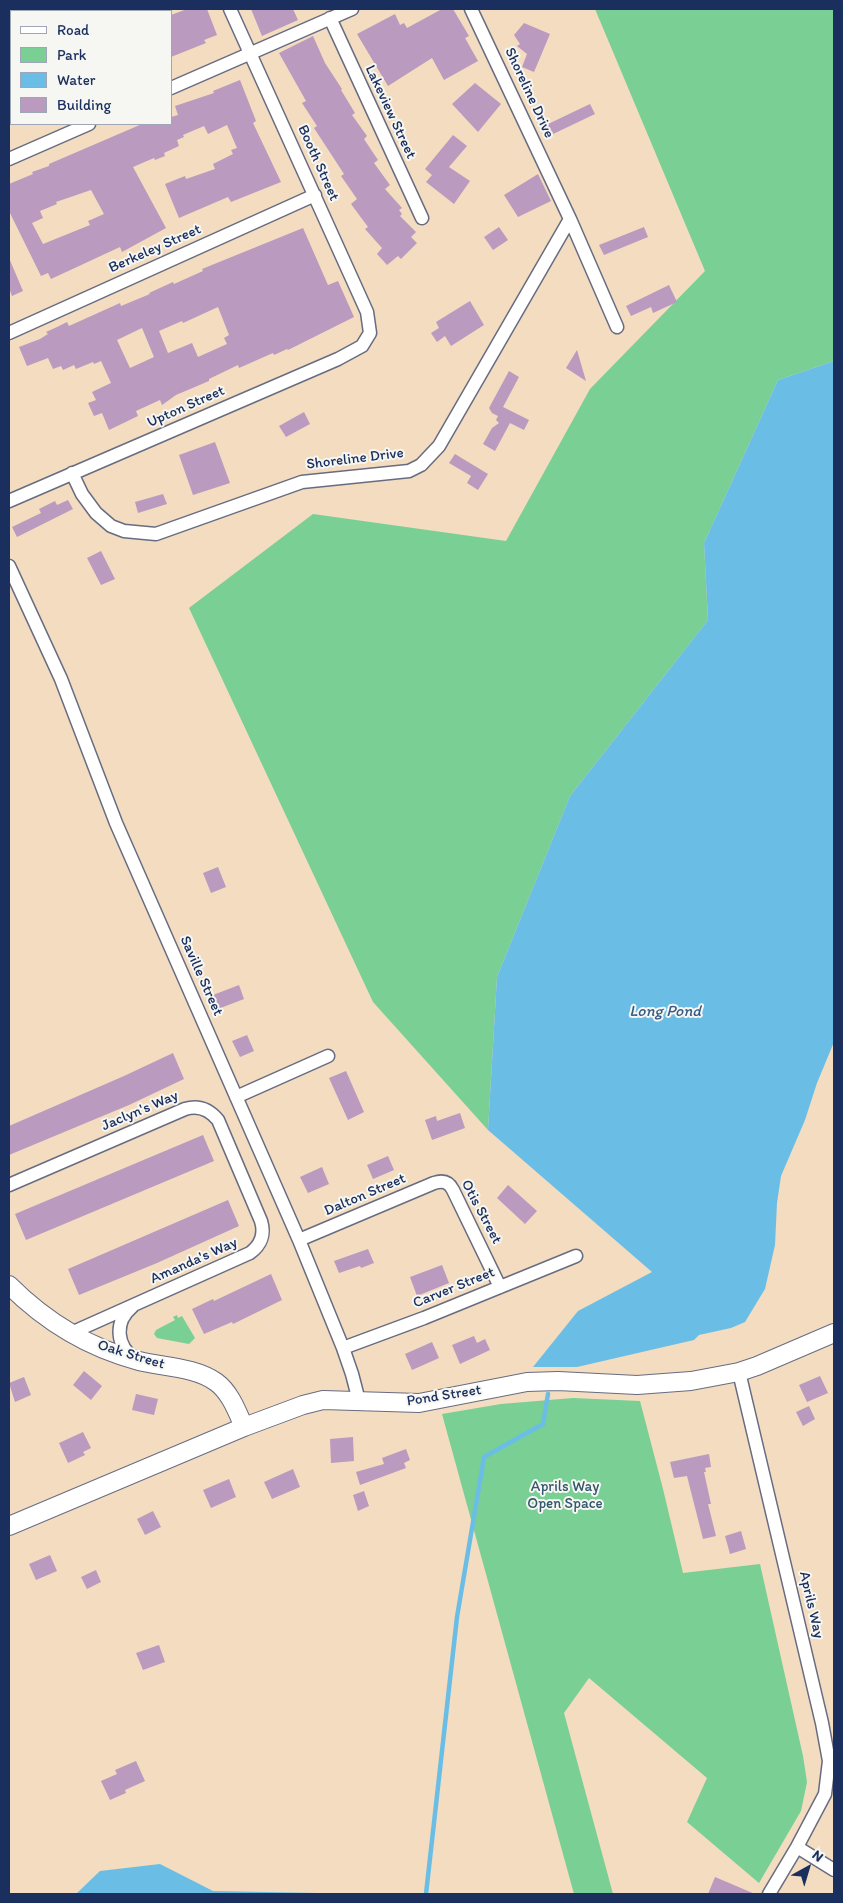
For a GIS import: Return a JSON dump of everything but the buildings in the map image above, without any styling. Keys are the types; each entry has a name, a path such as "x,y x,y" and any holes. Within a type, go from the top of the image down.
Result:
{"street":[{"name":"Booth Street","path":"230,9 367,312 370,333"},
{"path":"172,88 352,9"},
{"name":"Shoreline Drive","path":"471,9 570,219 617,327"},
{"name":"Lakeview Street","path":"330,18 422,218"},
{"path":"9,159 87,125"},
{"name":"Berkeley Street","path":"9,333 314,195"},
{"name":"Shoreline Drive","path":"72,473 82,494 96,513 111,526 124,532 156,534 302,482 409,471 421,465 439,446 570,219"},
{"name":"Upton Street","path":"9,501 338,359 362,346 370,333"},
{"name":"Saville Street","path":"9,566 61,679 116,823 299,1240 343,1348 352,1374 358,1401"},
{"path":"236,1097 328,1056"},
{"name":"Jaclyn's Way","path":"9,1185 185,1109 202,1108 213,1115 219,1123 261,1221 263,1231 261,1241"},
{"name":"Dalton Street","path":"299,1240 434,1183 444,1181"},
{"name":"Otis Street","path":"444,1181 453,1190 500,1286"},
{"name":"Amanda's Way","path":"70,1333 247,1255 261,1241"},
{"name":"Carver Street","path":"343,1348 424,1318 576,1256"},
{"name":"Oak Street","path":"9,1285 42,1314 70,1333 99,1347 138,1361 189,1371 214,1381 228,1395 244,1427"},
{"path":"135,1304 122,1320 119,1333 125,1350 138,1361"},
{"name":"Pond Street","path":"9,1526 244,1427 303,1405 323,1400 419,1403 527,1382 558,1381 646,1385 691,1381 739,1372 776,1360 834,1333"},
{"name":"Aprils Way","path":"739,1372 822,1723 828,1761 825,1794 797,1848 769,1894"},
{"path":"797,1848 834,1870"}],"green space":[{"path":"595,9 834,9 834,361 778,380 704,543 708,620 570,796 497,977 488,1130 373,1002 189,608 313,514 506,541 590,389 705,271"},
{"path":"177,1315 178,1318 182,1316 195,1338 189,1344 157,1338 154,1334 156,1330 175,1320 173,1317"},
{"name":"Aprils Way Open Space","path":"573,1398 640,1401 683,1573 760,1564 803,1756 807,1782 801,1811 759,1883 687,1822 707,1778 589,1678 564,1713 613,1894 574,1894 442,1414 501,1404"}],"water":[{"name":"Long Pond","path":"834,361 834,1042 817,1083 805,1120 781,1176 777,1203 775,1245 765,1289 745,1322 731,1328 699,1335 694,1340 577,1367 533,1367 578,1311 652,1272 488,1130 497,977 570,796 708,620 704,543 778,380"},
{"path":"160,1864 213,1891 372,1894 76,1894 100,1871"}],"waterway":[{"path":"426,1894 457,1617 484,1457 543,1424 548,1394"}]}
